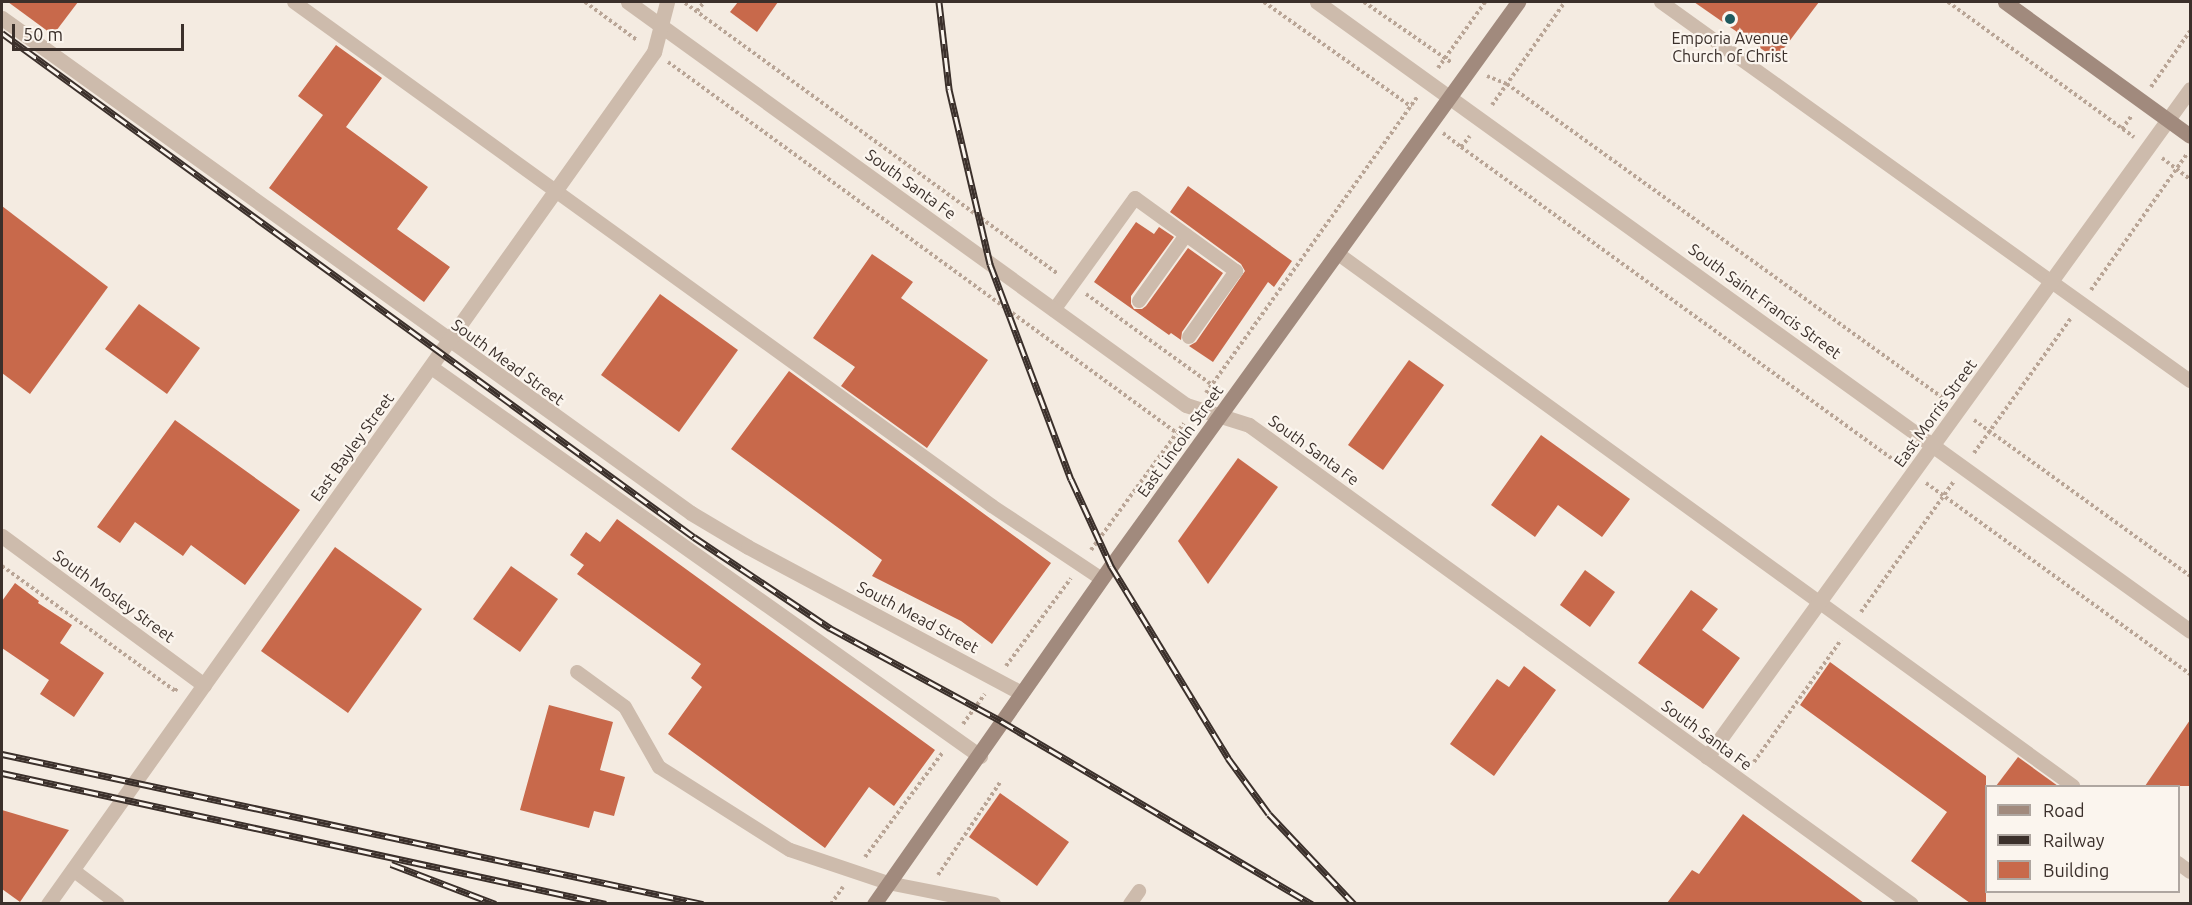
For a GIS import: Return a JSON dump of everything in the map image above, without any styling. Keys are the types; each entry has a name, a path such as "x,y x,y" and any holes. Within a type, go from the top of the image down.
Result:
{"street":[{"name":"South Santa Fe","path":"628,2 1186,405 1249,425 1911,903"},
{"name":"East Bayley Street","path":"48,903 654,52 667,2"},
{"name":"South Saint Francis Street","path":"1317,2 2190,631"},
{"name":"East Lincoln Street","path":"874,903 980,756 1021,693 1102,579 1518,2"},
{"path":"2005,2 2190,136"},
{"name":"South Mead Street","path":"2,18 449,342 691,513 748,547 1021,693"},
{"name":"East Morris Street","path":"1707,757 1934,446 2190,88"},
{"path":"431,367 980,756"},
{"name":"South Mosley Street","path":"2,536 204,685"}],"lane":[{"path":"294,2 992,506 1102,579"},
{"path":"1661,2 2190,381"},
{"path":"1054,310 1135,198 1236,271 1189,337"},
{"path":"1139,301 1186,235"},
{"path":"1337,253 2072,785"},
{"path":"577,672 625,707 659,767 790,850 888,883 994,903"},
{"path":"73,870 118,903"},
{"path":"1130,903 1139,891"}],"path":[{"path":"585,2 1177,433"},
{"path":"683,2 1212,385"},
{"path":"697,11 704,2"},
{"path":"1264,2 1411,106 1461,147 2190,674"},
{"path":"1364,2 1443,60"},
{"path":"831,903 1212,385 1485,2"},
{"path":"1461,147 1565,2"},
{"path":"1948,2 2190,179"},
{"path":"632,50 638,40 644,12"},
{"path":"2122,129 2190,31"},
{"path":"1507,84 2190,576"},
{"path":"2,566 175,691 187,673"},
{"path":"928,890 1001,781"}],"building":[{"path":"8,2 78,2 53,35"},
{"path":"738,2 778,2 757,32 730,12"},
{"path":"1694,2 1819,2 1776,59"},
{"path":"336,45 382,78 346,127 428,187 397,229 450,267 424,302 269,188 323,115 298,96"},
{"path":"1188,186 1292,261 1274,287 1268,282 1213,362 1189,346 1196,342 1245,271 1241,264 1170,212"},
{"path":"2,206 108,287 30,394 2,373"},
{"path":"1136,222 1154,234 1159,227 1174,237 1131,296 1134,309 1142,309 1146,306 1188,248 1223,273 1182,332 1181,340 1171,333 1169,335 1094,282"},
{"path":"872,254 913,282 901,298 988,360 927,448 841,386 855,367 813,338"},
{"path":"660,294 738,350 679,432 601,375"},
{"path":"139,304 200,348 167,394 105,349"},
{"path":"1409,360 1444,385 1383,470 1348,445"},
{"path":"789,371 1051,563 992,644 961,621 872,576 882,560 731,449"},
{"path":"175,420 300,510 245,585 191,545 183,556 135,522 120,543 97,527"},
{"path":"1541,435 1630,499 1602,537 1558,505 1535,537 1491,505"},
{"path":"1238,458 1278,487 1208,584 1178,541"},
{"path":"617,519 935,750 894,806 869,787 825,848 668,734 702,687 691,678 701,664 577,574 584,565 570,555 586,532 600,542"},
{"path":"335,547 422,609 348,713 261,651"},
{"path":"511,566 558,599 520,652 473,619"},
{"path":"1585,570 1615,592 1590,627 1560,605"},
{"path":"15,583 39,601 38,603 72,625 60,643 104,673 74,717 40,694 49,680 2,648 2,601"},
{"path":"1691,590 1718,609 1702,630 1740,658 1703,709 1638,663"},
{"path":"1830,662 1986,776 1986,903 1970,903 1911,861 1947,812 1800,705"},
{"path":"1524,666 1556,690 1494,776 1450,744 1497,679 1509,687"},
{"path":"549,705 613,722 600,770 625,777 614,816 594,811 589,828 520,810"},
{"path":"2190,720 2190,786 2146,785"},
{"path":"2018,757 2057,785 1997,785"},
{"path":"1000,793 1069,842 1037,886 969,837"},
{"path":"2,810 69,830 20,902 2,889"},
{"path":"1743,814 1864,903 1667,903 1692,870 1699,874"}],"railway":[{"path":"939,2 949,89 990,264 1071,479 1111,566 1228,758 1269,814 1354,904"},
{"path":"2,33 694,537 830,628 1001,721 1312,904"},
{"path":"2,754 703,904"},
{"path":"2,773 606,904"},
{"path":"391,864 496,904"}],"place":[{"name":"Emporia Avenue Church of Christ","path":"1730,19"}]}
